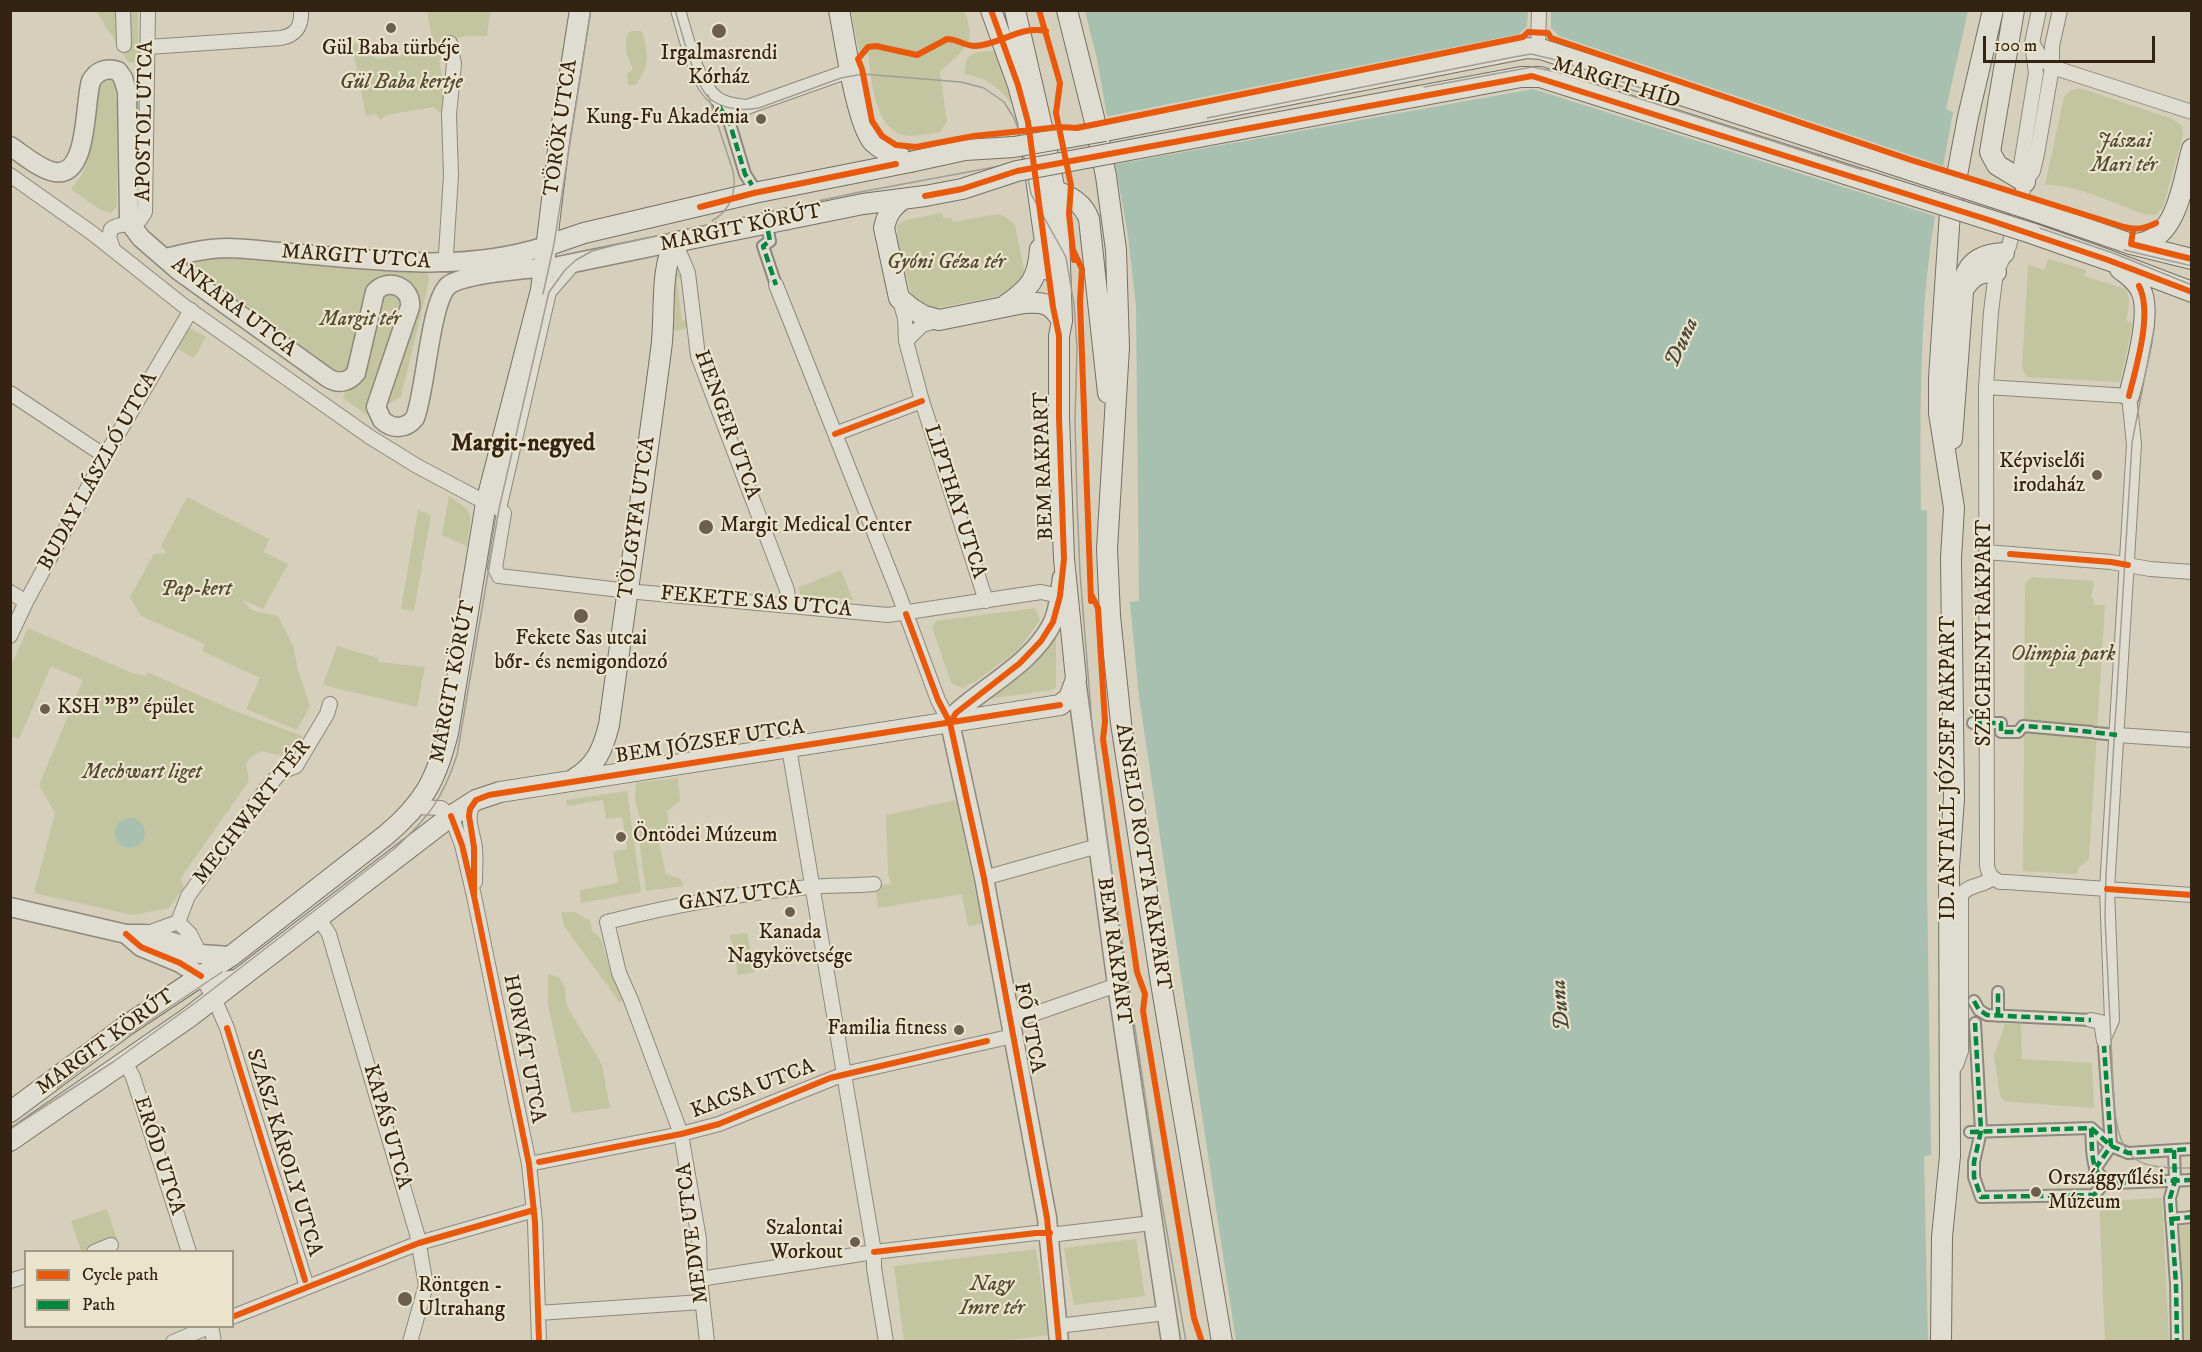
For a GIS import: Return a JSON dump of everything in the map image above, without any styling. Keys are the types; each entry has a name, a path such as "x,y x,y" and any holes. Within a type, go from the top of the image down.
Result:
{"main road":[{"name":"TÖRÖK UTCA","path":"546,246 559,142 580,10"},
{"path":"839,10 862,123 873,141 900,160"},
{"name":"BEM RAKPART","path":"991,10 1021,94 1028,122 1058,321"},
{"name":"BEM RAKPART","path":"1015,10 1058,207 1059,417 1064,559 1076,679"},
{"name":"ANGELO ROTTA RAKPART","path":"1067,10 1094,118 1106,177 1116,250 1119,347 1107,549 1110,616 1121,723 1161,983 1222,1341"},
{"path":"1948,465 1939,413 1939,390 1950,212 1968,117 1993,10"},
{"path":"2014,10 1990,152 1997,165 2025,182"},
{"name":"MARGIT HÍD","path":"900,160 964,150 1014,147 1079,136 1517,49 1538,48 2192,259"},
{"name":"MARGIT HÍD","path":"905,199 962,189 1026,169 1532,76 1989,220 2108,260 2125,273 2140,280"},
{"path":"2144,245 2161,235 2173,217 2192,149"},
{"name":"MARGIT KÖRÚT","path":"10,1112 127,1025 231,956 386,835 416,807 430,787 437,773 448,733 493,506 544,268 546,246 584,233 900,160"},
{"path":"1037,182 1073,197 1083,207 1089,219 1104,370 1115,419"},
{"name":"MARGIT KÖRÚT","path":"675,242 863,204 905,199"},
{"path":"905,199 892,208 884,228 899,298 911,308 924,316 939,320 1038,302 1058,321"},
{"path":"1002,308 1022,294 1035,278 1039,266 1042,225"},
{"name":"TÖLGYFA UTCA","path":"572,781 592,766 605,743 663,340 667,265 669,252 675,242"},
{"path":"1948,465 1962,292 1966,272 1978,259 1988,254 2004,253"},
{"path":"1962,292 1975,275 1983,272 1996,272"},
{"path":"2129,396 2145,315 2140,280 2192,292"},
{"name":"ID. ANTALL JÓZSEF RAKPART","path":"1941,1341 1942,1236 1950,1156 1949,866 1954,799 1951,558 1954,508 1948,465"},
{"name":"BEM JÓZSEF UTCA","path":"476,800 500,792 1060,705 1069,698 1076,679"},
{"name":"MARGIT KÖRÚT","path":"10,1141 214,998 451,816 476,800"}],"street":[{"path":"123,10 124,45"},
{"name":"APOSTOL UTCA","path":"132,226 140,222 145,212 148,10"},
{"path":"148,47 292,36 298,29 301,10"},
{"path":"678,10 699,73 706,88 720,104 730,123 745,174 752,184"},
{"name":"MARGIT HÍD","path":"1538,48 1539,10"},
{"path":"2025,182 2021,165 2036,73 2032,43 2039,10"},
{"path":"2060,10 2052,46 2052,67 2037,154 2032,171 2025,182 2009,246 1996,272 1986,387 2129,396 2134,444 2107,889 2112,1020 2104,1042"},
{"path":"447,264 450,175 449,114 454,64 450,43"},
{"path":"2032,43 2040,56 2052,67 2192,111"},
{"path":"10,146 54,172 65,172 75,164 81,147 91,81 103,70 118,71 123,78 127,92 127,204 132,226 119,225 111,229 109,237 113,249"},
{"path":"720,104 747,107 840,74 852,72"},
{"path":"10,175 113,249 191,310 370,437 417,466 493,506"},
{"name":"ANKARA UTCA","path":"132,226 141,238 179,271 321,374 338,382 350,379 356,373 375,292 386,285 401,287 408,294 411,304 377,402 377,411 382,420 390,426 399,427 409,424 419,410 439,301 446,288 457,281"},
{"path":"768,231 770,241 763,246 776,285 938,700 950,723"},
{"name":"MARGIT KÖRÚT","path":"544,268 675,242"},
{"name":"HENGER UTCA","path":"675,242 688,273 698,356 787,590 789,606"},
{"name":"MARGIT UTCA","path":"166,258 198,251 229,248 408,263 447,264 531,251 546,246"},
{"name":"MARGIT KÖRÚT","path":"499,576 495,568 504,513 493,506 549,292 575,262"},
{"name":"MARGIT UTCA","path":"457,281 511,271 544,268"},
{"name":"LIPTHAY UTCA","path":"899,298 905,318 906,340 922,401 986,601"},
{"name":"BUDAY LÁSZLÓ UTCA","path":"10,636 105,456 191,310"},
{"path":"906,340 922,326 939,320"},
{"name":"SZÉCHENYI RAKPART","path":"1986,387 1986,552 1980,723 1988,866 1993,878"},
{"path":"10,393 105,456"},
{"path":"835,434 922,401"},
{"path":"1986,552 2111,562 2150,569 2192,572"},
{"name":"BEM RAKPART","path":"950,723 961,709 1020,663 1041,641 1053,622 1060,596 1064,559"},
{"name":"FEKETE SAS UTCA","path":"499,576 628,591 888,615 1041,592 1060,596"},
{"path":"10,592 26,602"},
{"path":"1060,596 1066,605 1071,621"},
{"name":"BEM RAKPART","path":"1076,679 1117,984 1171,1341"},
{"name":"MECHWART TÉR","path":"178,922 189,896 267,788 282,772 296,766 327,714 330,704"},
{"name":"FŐ UTCA","path":"950,723 984,878 1050,1233 1058,1334"},
{"path":"1980,723 2001,723 2001,732 2018,732 2024,726 2192,740"},
{"path":"789,748 874,1252 874,1268 886,1341"},
{"name":"HORVÁT UTCA","path":"474,896 474,847 469,816 470,809 476,800"},
{"path":"416,807 441,808 451,816"},
{"name":"HORVÁT UTCA","path":"451,816 462,844 474,896 529,1164 534,1210 539,1341"},
{"path":"984,878 1098,846"},
{"path":"1993,878 2000,882 2192,895"},
{"name":"ID. ANTALL JÓZSEF RAKPART","path":"1950,1071 1956,1065 1961,1051 1961,895 1969,887 1984,884 1993,878"},
{"name":"GANZ UTCA","path":"607,922 729,896 811,886 874,884"},
{"path":"10,907 126,934 145,934 179,944 195,952 231,956"},
{"name":"KAPÁS UTCA","path":"318,917 328,934 418,1239 426,1291 410,1341"},
{"path":"145,934 178,922 190,934 201,976"},
{"name":"MEDVE UTCA","path":"607,922 619,973 681,1134 699,1239 700,1279 707,1341"},
{"path":"126,934 141,947 180,963 201,976 223,981 238,979"},
{"name":"SZÁSZ KÁROLY UTCA","path":"201,976 227,1028 307,1287"},
{"path":"1009,1013 1026,1017 1117,984"},
{"path":"1998,992 1998,1016"},
{"path":"2095,1169 2112,1146 2101,1022 1987,1015 1979,1010 1974,1001 1982,1131 1974,1162 1974,1177 1981,1197 2094,1195 2106,1181"},
{"name":"KACSA UTCA","path":"529,1164 681,1134 719,1124 843,1074 1013,1036"},
{"name":"ERŐD UTCA","path":"125,1062 133,1077 189,1250"},
{"path":"2091,1128 2095,1169 2106,1181 2114,1183 2192,1180"},
{"path":"1970,1132 2091,1128 2112,1146 2128,1153 2192,1149"},
{"path":"2174,1150 2175,1181 2170,1198 2177,1341"},
{"path":"234,1316 418,1239 534,1210"},
{"path":"2171,1219 2192,1217"},
{"path":"700,1279 874,1252 1036,1233 1152,1223"},
{"path":"97,1250 111,1245"},
{"path":"538,1313 702,1302"},
{"path":"1058,1334 1166,1313"},
{"path":"173,1341 206,1328"}],"green space":[{"path":"96,11 138,11 138,61 129,63"},
{"path":"427,11 490,11 487,36 467,36 433,44"},
{"path":"851,11 964,11 970,32 969,39 961,52 940,72 947,122 940,132 911,136 889,127 877,105 868,55 859,50"},
{"path":"630,31 642,31 647,53 644,71 636,85 628,85 627,74 633,69 627,55 626,45"},
{"name":"Gül Baba kertje","path":"358,43 367,54 379,59 436,49 440,52 439,61 449,111 440,112 433,107 387,115 380,120 376,114 366,116 352,44"},
{"path":"996,50 1012,93 1016,111 995,86 965,74 969,56 978,52"},
{"path":"112,80 114,83 117,107 117,207 110,213 99,209 71,189 85,167 98,82"},
{"name":"Jászai Mari tér","path":"2080,88 2173,119 2182,126 2183,135 2163,207 2155,215 2144,214 2068,187 2045,185 2064,97 2071,90"},
{"name":"Gyóni Géza tér","path":"942,213 943,218 952,218 953,222 998,214 1015,225 1026,280 1014,293 936,308 918,301 911,293 898,242 897,225 906,220"},
{"name":"Margit tér","path":"221,254 428,270 429,281 401,397 367,415 343,398 346,390 340,373 330,372 321,360 192,263 207,256"},
{"path":"2048,259 2086,270 2084,276 2126,289 2129,305 2126,321 2133,323 2120,382 2027,377 2022,368 2028,265 2045,270"},
{"path":"673,274 683,275 677,279 682,321 688,318 689,327 677,331 672,329"},
{"path":"188,327 206,337 194,358 176,348"},
{"path":"449,496 464,507 470,516 467,546 442,535"},
{"name":"Pap-kert","path":"187,497 269,539 264,552 288,564 263,609 243,600 251,610 278,616 293,645 298,671 310,706 297,730 246,709 260,678 202,651 205,644 141,616 130,597 154,554 167,553 161,546"},
{"path":"418,510 431,515 414,611 401,609"},
{"path":"841,570 853,600 801,595 798,588"},
{"name":"Olimpia park","path":"2032,577 2094,581 2091,598 2094,599 2094,605 2105,605 2089,859 2078,868 2077,874 2023,871 2025,583"},
{"path":"1035,608 1040,620 1018,650 976,681 962,688 951,683 932,627 936,621"},
{"name":"Mechwart liget","path":"28,628 132,673 146,676 147,672 235,711 303,736 287,757 261,751 251,757 246,764 249,781 182,876 184,887 169,908 133,915 34,893 55,813 39,785 83,680 51,666 19,739 11,736 11,666"},
{"path":"1051,634 1056,639 1056,687 1052,690 982,700"},
{"path":"337,646 378,658 378,662 425,667 417,707 323,685"},
{"path":"678,778 680,801 667,811 670,836 659,842 666,874 681,879 683,886 646,891 637,825 640,818 635,800 636,783"},
{"path":"627,791 641,892 581,903 580,890 618,883 613,852 627,849 622,817 606,819 603,800 567,806 566,800"},
{"path":"956,800 982,924 968,926 962,894 878,908 876,886 891,884 888,873 886,815"},
{"path":"561,912 575,912 590,921 592,931 601,939 610,970 623,1000 620,1003 564,926"},
{"path":"747,933 755,972 738,975 730,935"},
{"path":"548,974 559,977 565,988 566,1004 602,1065 610,1108 572,1113 548,1005"},
{"path":"2005,1024 2021,1024 2022,1059 2092,1063 2094,1108 2005,1101 2000,1096 1994,1056"},
{"path":"2162,1198 2169,1341 2105,1341 2099,1201"},
{"path":"107,1209 117,1239 81,1250 71,1221"},
{"path":"2191,1225 2191,1341 2184,1341 2179,1226"},
{"path":"1136,1239 1145,1296 1074,1305 1064,1248"},
{"name":"Nagy Imre tér","path":"1036,1249 1048,1335 995,1342 904,1341 894,1266"}],"water":[{"name":"Duna","path":"1523,10 1535,17 1545,10 1968,11 1946,109 1953,112 1929,262 1922,362 1921,510 1927,511 1927,884 1931,1155 1924,1156 1928,1341 1236,1341 1139,697 1130,602 1139,601 1136,306 1128,236 1097,59 1085,11"},
{"path":"130,818 141,822 145,833 141,844 130,848 119,844 115,833 119,822"}],"pier":[{"path":"1540,10 1551,11 1551,28 1559,36 1946,167 1938,217 1533,89 1112,165 1104,117 1519,34 1527,26 1528,11 1535,14"}],"tram line":[{"path":"543,294 554,244 591,10"},
{"path":"675,10 698,81 709,98 720,105 740,109 759,108 841,78 863,74 961,82 984,88 1004,102 1019,131 1031,194 1066,257 1074,304 1077,347 1075,421 1080,573 1092,724 1156,1169 1186,1342"},
{"path":"1207,118 1531,54 1556,60 1811,144"},
{"path":"10,1129 113,1062 195,1003 394,849 433,807 446,784 457,755 499,509 549,292 565,270 576,260 592,251 855,193 1532,67 1557,72 1972,205 2113,253 2192,285"},
{"path":"708,95 734,178 733,193 728,206 719,217 712,221"},
{"path":"2124,250 2192,266"},
{"path":"2154,329 2132,443 2105,918 2114,1104 2121,1139 2127,1150 2145,1164 2157,1167 2192,1168"},
{"path":"57,1088 110,1047 222,972"}],"marked path":[{"path":"719,106 730,124 745,174 752,185"},
{"path":"768,231 770,241 763,246 776,285"},
{"path":"1973,723 2001,723 2001,732 2018,732 2023,726 2117,735"},
{"path":"1998,992 1998,1016"},
{"path":"1974,1001 1979,1010 1987,1015 2091,1020"},
{"path":"1975,1023 1981,1131 1974,1162 1974,1177 1981,1197 2094,1195 2106,1181"},
{"path":"2095,1169 2111,1146 2104,1046"},
{"path":"2091,1128 2111,1146 2128,1153 2192,1149"},
{"path":"1970,1132 2091,1128 2092,1153 2096,1169 2106,1180 2114,1183 2192,1180"},
{"path":"2174,1150 2175,1181 2170,1198 2176,1284 2177,1342"},
{"path":"2171,1219 2192,1217"}],"cycle path":[{"path":"950,723 956,713 1020,663 1041,641 1053,622 1060,596 1064,559 1059,417 1059,336 1028,122 1018,85 991,10"},
{"path":"1039,10 1060,83 1056,113 1071,185 1069,214 1074,260"},
{"path":"1046,31 1027,31 975,46 947,39 917,55 876,46 868,47 858,59 872,121 882,136 896,145 916,147 974,136 1060,127 1077,128 1523,37 1528,32 1548,33 1551,38 1911,160 2124,227 2140,228 2156,223"},
{"path":"925,196 962,189 1017,171 1532,76 1989,220 2108,260 2192,292"},
{"path":"700,207 754,193 896,164"},
{"path":"2133,230 2131,244 2192,259"},
{"path":"1073,250 1082,269 1080,301 1091,601"},
{"path":"2129,396 2144,325 2143,297 2139,286"},
{"path":"835,434 922,401"},
{"path":"2010,554 2128,565"},
{"path":"1091,594 1098,608 1105,722 1103,739 1137,972 1145,994 1143,1011 1194,1318 1202,1342"},
{"path":"906,614 938,700 950,723 984,878 1047,1218 1059,1342"},
{"path":"474,896 474,847 470,809 476,800 489,795 1060,705"},
{"path":"451,816 462,845 474,896 529,1164 535,1222 539,1342"},
{"path":"2107,889 2192,895"},
{"path":"126,934 141,947 180,963 201,976"},
{"path":"227,1028 305,1280"},
{"path":"539,1162 681,1134 719,1124 830,1078 987,1041"},
{"path":"234,1316 419,1243 534,1210"},
{"path":"874,1252 1050,1233"}],"place":[{"name":"Gül Baba türbéje","path":"391,28"},
{"name":"Irgalmasrendi Kórház","path":"719,31"},
{"name":"Kung-Fu Akadémia","path":"761,119"},
{"name":"Képviselői irodaház","path":"2097,475"},
{"name":"Margit Medical Center","path":"706,527"},
{"name":"Fekete Sas utcai bőr- és nemigondozó","path":"581,616"},
{"name":"KSH \"B\" épület","path":"45,709"},
{"name":"Öntödei Múzeum","path":"621,837"},
{"name":"Kanada Nagykövetsége","path":"790,912"},
{"name":"Familia fitness","path":"959,1030"},
{"name":"Országgyűlési Múzeum","path":"2036,1192"},
{"name":"Szalontai Workout","path":"855,1242"},
{"name":"Röntgen - Ultrahang","path":"405,1299"}],"district":[{"name":"Margit-negyed","path":"523,445"}]}
